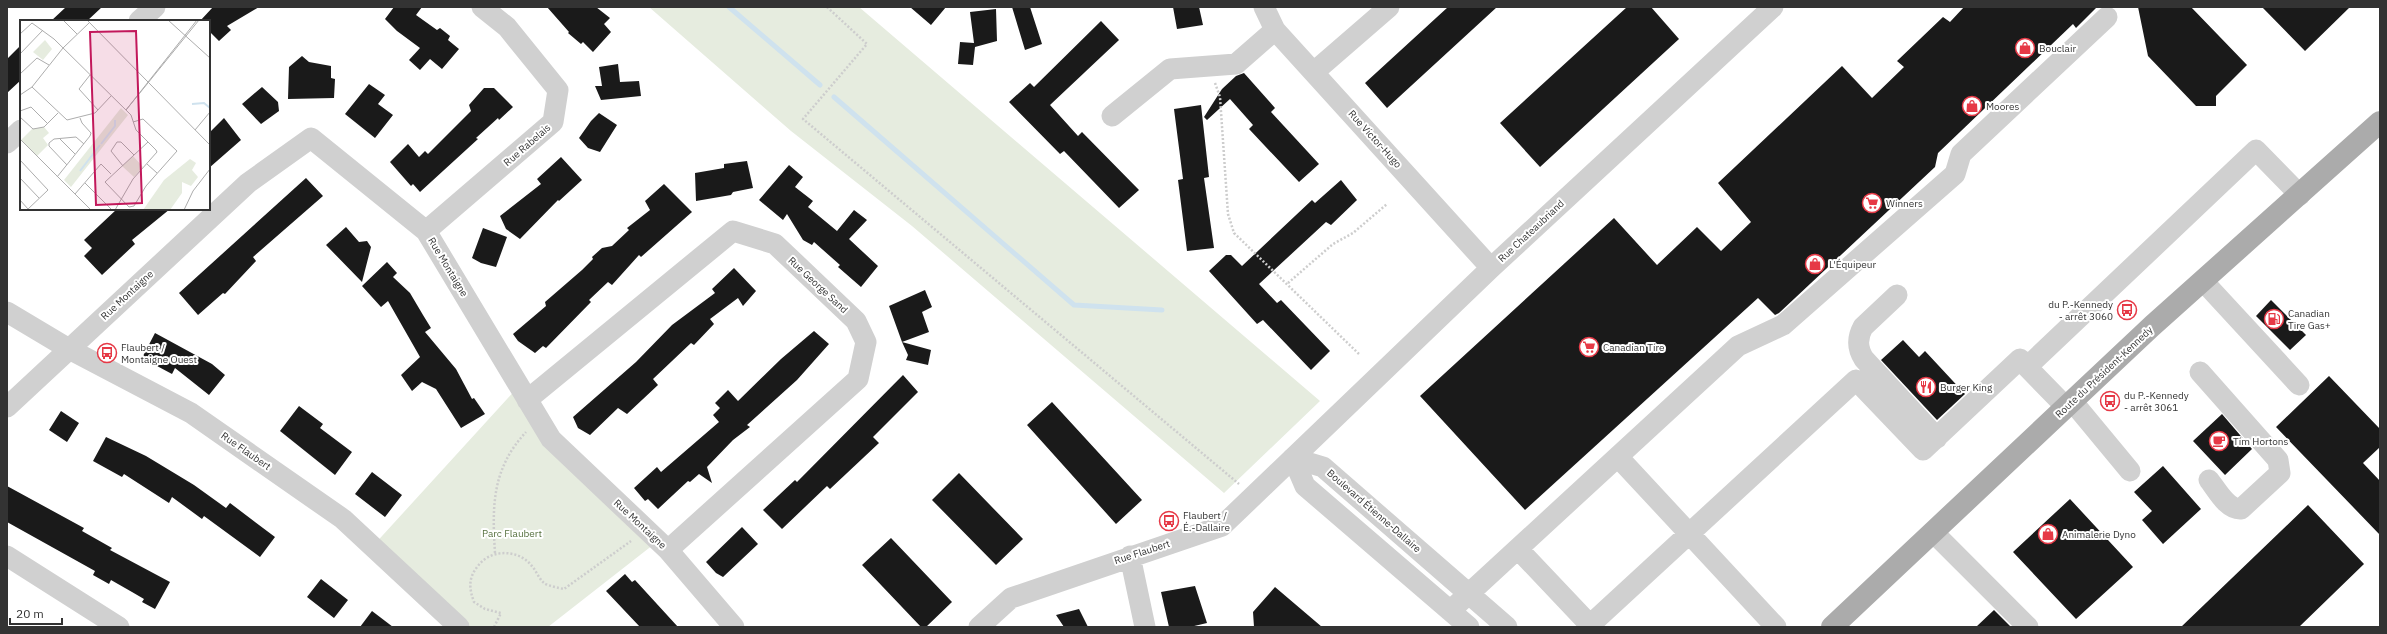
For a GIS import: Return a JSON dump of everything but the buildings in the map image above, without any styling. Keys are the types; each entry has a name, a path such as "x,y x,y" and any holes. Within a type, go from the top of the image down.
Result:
{"main road":[{"name":"Route du Président-Kennedy","path":"1832,627 2069,404 2380,122"}],"street":[{"path":"141,20 155,7"},
{"name":"Rue Rabelais","path":"426,231 553,122 558,90 506,27 482,7"},
{"name":"Rue Victor-Hugo","path":"1264,7 1275,30 1491,268"},
{"path":"1314,72 1389,7"},
{"name":"Rue Chateaubriand","path":"1293,458 1491,268 1773,7"},
{"path":"1450,611 1738,346 1783,325 1954,174 1961,154 2107,17"},
{"path":"1112,116 1170,69 1236,64 1275,30"},
{"path":"7,143 20,131"},
{"name":"Rue Montaigne","path":"69,349 248,183 312,138 426,231 551,439 668,550 734,627"},
{"path":"2027,367 2256,150 2300,195"},
{"name":"Rue George Sand","path":"527,400 733,231 775,244 856,321 866,342 858,379 668,550"},
{"path":"2203,281 2299,385"},
{"path":"1897,295 1863,327 1859,333 1859,351 1864,359 1937,438"},
{"name":"Rue Flaubert","path":"7,312 69,349 191,413 343,519 459,627"},
{"path":"7,407 69,349"},
{"path":"1518,549 1590,625 1856,380 1923,450 2020,359 2069,404 2130,471"},
{"path":"2200,372 2278,460 2281,467 2280,473 2241,509 2235,509 2228,504 2208,480"},
{"path":"1618,457 1776,627"},
{"path":"1293,458 1305,486 1469,627"},
{"name":"Rue Flaubert","path":"979,627 1011,598 1130,556 1222,526 1293,458"},
{"name":"Boulevard Étienne-Dallaire","path":"1293,458 1324,468 1508,627"},
{"path":"1933,532 2028,627"},
{"path":"7,556 119,627"},
{"path":"1130,556 1145,627"}],"path":[{"path":"827,7 867,44 803,119 1253,496"},
{"path":"1209,66 1220,97 1228,214 1234,233 1288,283 1360,355"},
{"path":"1288,283 1333,244 1353,233 1387,204"},
{"path":"495,553 493,520 496,485 512,447 538,418"},
{"path":"494,627 501,613 485,609 474,602 469,587 472,572 481,561 495,553 511,554 530,564 544,583 564,589 646,530"}],"green space":[{"path":"649,7 859,7 1320,401 1224,493 912,226 791,131"},
{"name":"Parc Flaubert","path":"519,386 551,439 658,541 548,627 459,627 372,547"}],"waterway":[{"path":"729,7 820,85"},
{"path":"834,97 1074,305 1162,310"}],"place":[{"name":"Bouclair","path":"2025,48"},
{"name":"Moores","path":"1972,106"},
{"name":"Winners","path":"1872,203"},
{"name":"L'Équipeur","path":"1815,264"},
{"name":"du P.-Kennedy - arrêt 3060","path":"2127,310"},
{"name":"Canadian Tire Gas+","path":"2274,319"},
{"name":"Canadian Tire","path":"1589,347"},
{"name":"Flaubert / Montaigne Ouest","path":"107,353"},
{"name":"Burger King","path":"1926,387"},
{"name":"du P.-Kennedy - arrêt 3061","path":"2110,401"},
{"name":"Tim Hortons","path":"2219,441"},
{"name":"Flaubert / É.-Dallaire","path":"1169,521"},
{"name":"Animalerie Dyno","path":"2048,534"}]}
